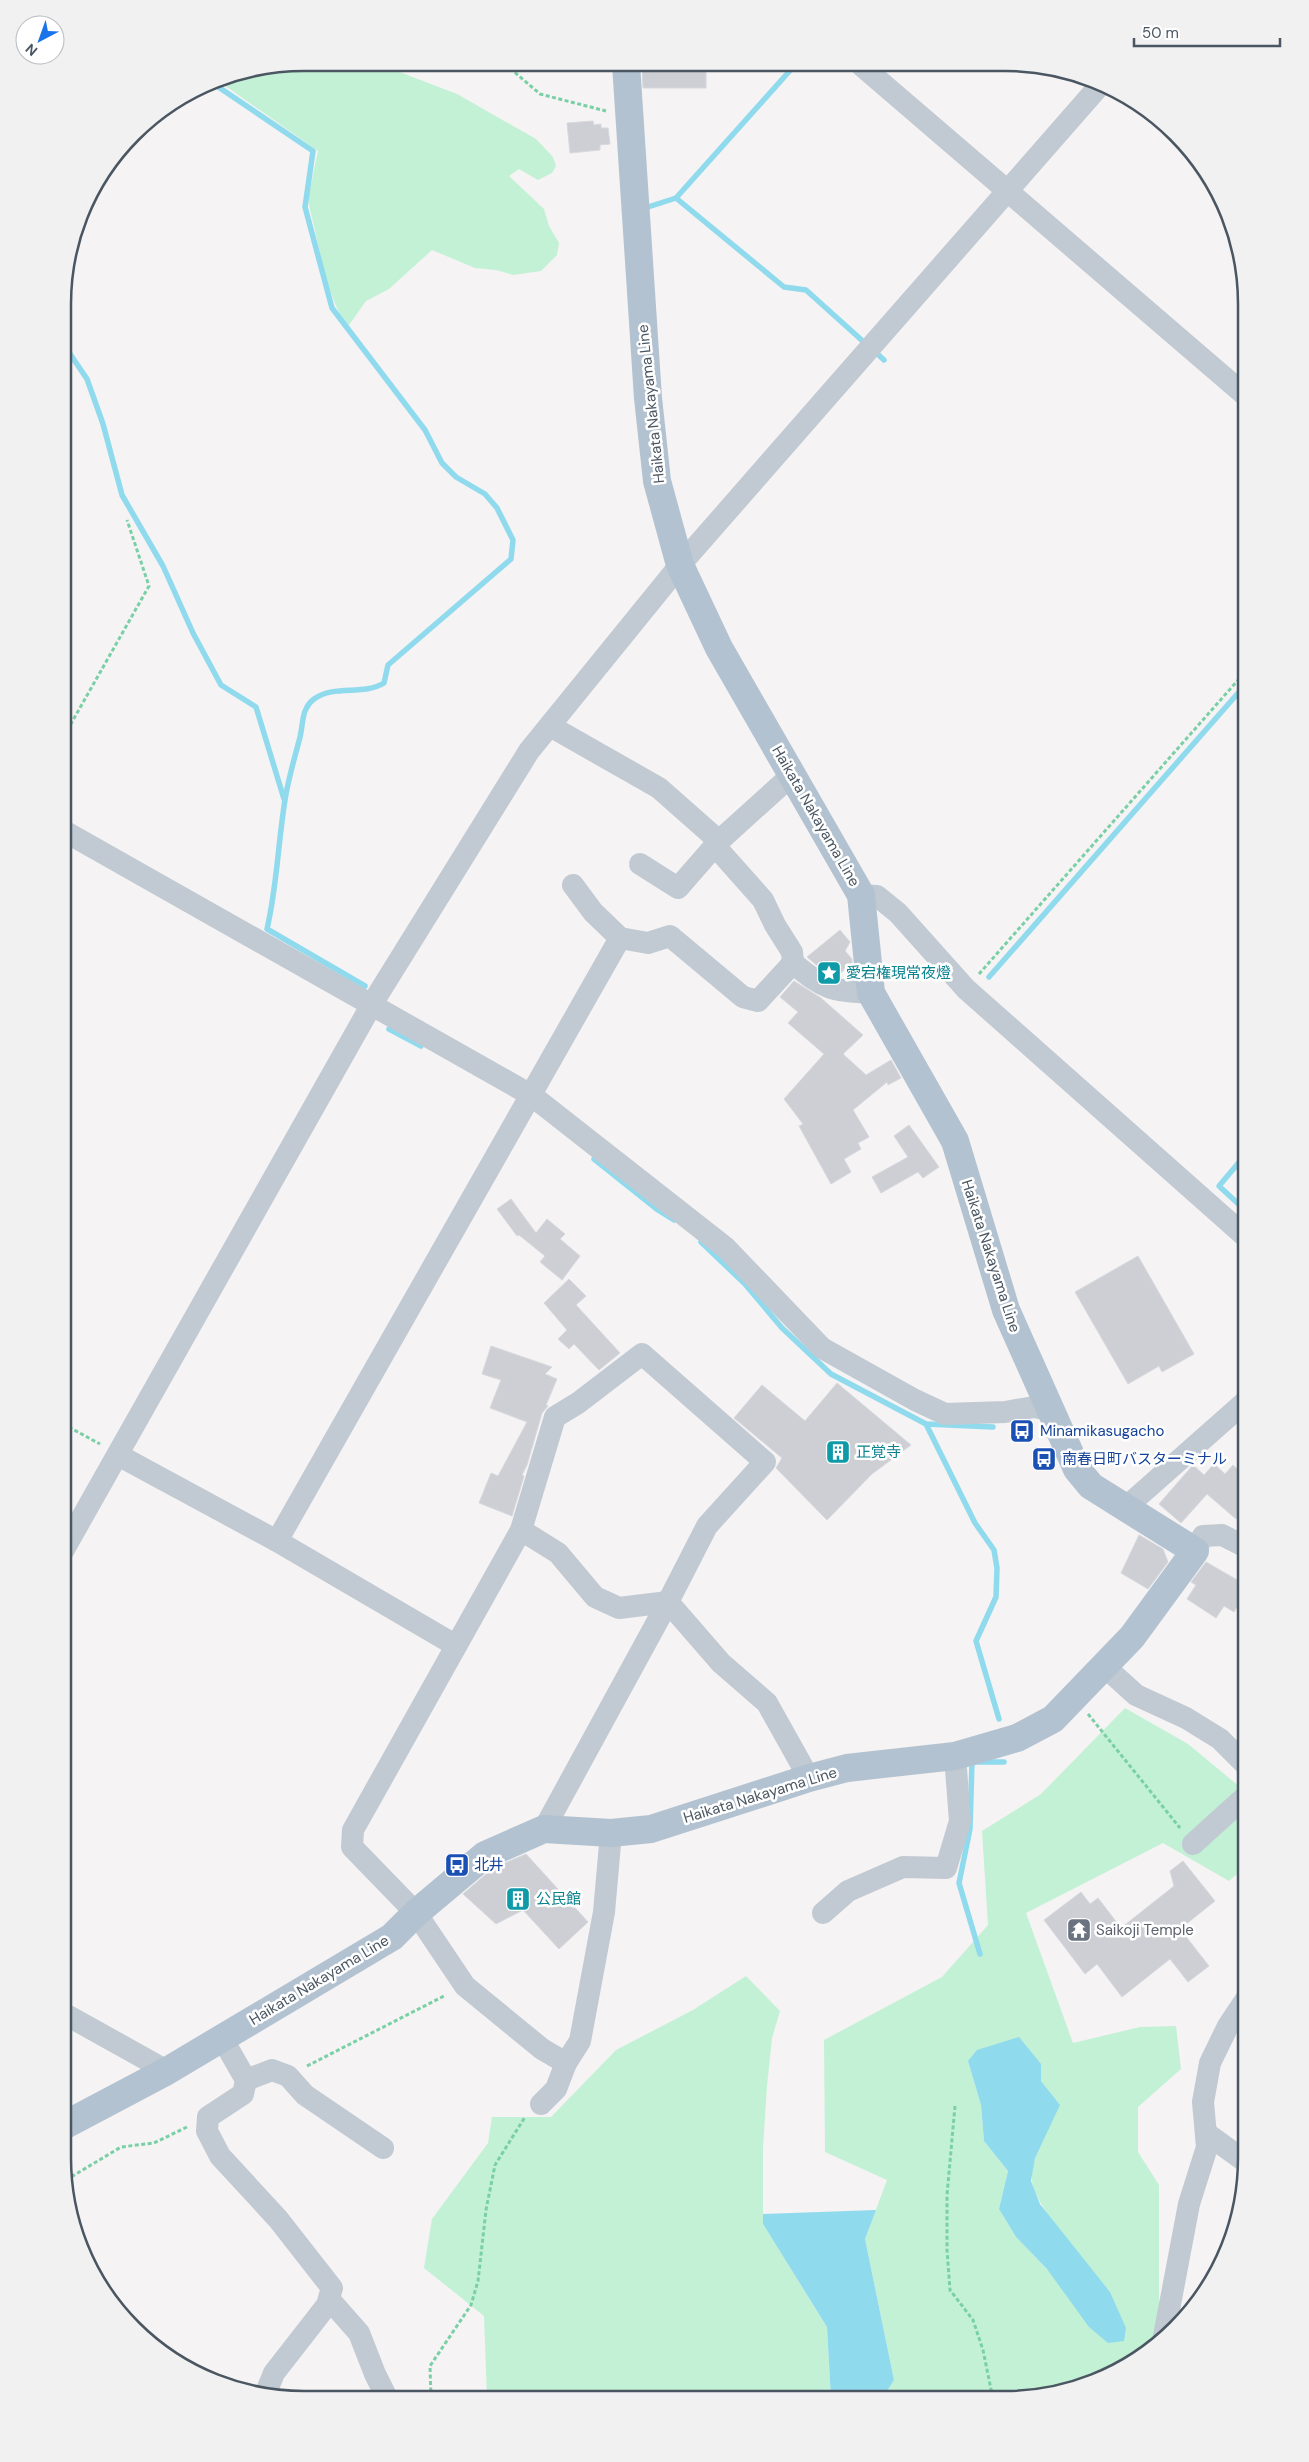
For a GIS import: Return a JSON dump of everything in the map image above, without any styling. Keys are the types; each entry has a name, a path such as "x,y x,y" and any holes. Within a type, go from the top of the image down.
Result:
{"main road":[{"name":"Haikata Nakayama Line","path":"71,2121 166,2071 392,1937 416,1913 485,1855 544,1829 610,1833 651,1829 809,1778 847,1768 955,1756 1017,1738 1053,1719 1132,1637 1195,1550 1125,1508 1085,1480 1077,1469 1049,1410 1006,1310 955,1141 871,993 861,895 719,648 680,565 658,481 648,398 626,71"}],"street":[{"path":"868,71 1238,389"},
{"path":"71,1537 372,1004 529,751 680,565 1096,90"},
{"path":"550,726 659,788 717,844 763,900 792,952 793,963 818,984 836,991 871,993"},
{"path":"640,864 678,888 717,844 793,774"},
{"path":"71,835 532,1095 726,1248 822,1348 915,1400 946,1414 1005,1412 1034,1407 1049,1410"},
{"path":"573,885 593,912 620,938 648,943 670,936 743,997 758,1001 793,963"},
{"path":"861,895 877,896 898,913 966,989 1238,1230"},
{"path":"277,1541 620,938"},
{"path":"544,1829 668,1602 707,1526 765,1462 642,1354 578,1403 555,1416 521,1530 353,1830 352,1848 416,1913 465,1986 542,2049 566,2062"},
{"path":"1125,1508 1238,1408"},
{"path":"118,1454 277,1541 455,1645"},
{"path":"521,1530 558,1553 595,1597 619,1608 668,1602"},
{"path":"1195,1550 1203,1536 1222,1535 1238,1542"},
{"path":"668,1602 721,1663 767,1703 809,1778"},
{"path":"1104,1666 1136,1695 1186,1718 1220,1739 1238,1757"},
{"path":"822,1913 848,1891 903,1867 946,1868 960,1821 955,1756"},
{"path":"1193,1844 1238,1803"},
{"path":"541,2104 556,2089 566,2062 580,2041 587,2014 604,1912 610,1833"},
{"path":"1166,2325 1189,2204 1207,2147 1203,2102 1210,2062 1228,2026 1238,2011"},
{"path":"71,2018 166,2071"},
{"path":"222,2038 246,2080 243,2094 208,2117 206,2131 220,2156 278,2219 332,2288 328,2305 274,2374 268,2388"},
{"path":"246,2080 272,2070 288,2076 305,2094 383,2148"},
{"path":"1206,2133 1238,2156"},
{"path":"329,2299 360,2333 384,2391"}],"path":[{"path":"513,71 540,94 629,117"},
{"path":"71,724 149,586 127,520"},
{"path":"966,989 1238,680"},
{"path":"71,1428 118,1454"},
{"path":"1074,1697 1193,1844"},
{"path":"288,2076 465,1986"},
{"path":"431,2391 430,2366 471,2305 478,2281 486,2210 495,2165 526,2117 541,2104"},
{"path":"955,2106 947,2195 946,2250 950,2290 974,2320 983,2350 991,2391"},
{"path":"72,2176 121,2146 154,2143 208,2117"}],"green space":[{"path":"397,71 457,94 536,139 553,157 556,166 552,173 538,180 519,169 509,176 544,209 549,226 559,243 557,255 541,271 513,275 496,270 475,268 432,250 389,289 366,301 349,325 335,304 330,289 308,199 318,151 225,86 244,79 274,73"},
{"path":"1125,1708 1188,1744 1238,1785 1238,1873 1229,1881 1163,1843 1026,1913 1073,2043 1140,2027 1176,2026 1181,2069 1138,2107 1138,2152 1159,2185 1159,2302 1181,2310 1158,2333 1134,2351 1108,2367 1065,2383 1035,2389 1004,2391 887,2391 894,2380 865,2239 887,2180 825,2152 824,2040 942,1977 988,1925 982,1831 1041,1794","holes":["968,2061 1041,2064 1041,2081 1059,2105 1041,2141 1034,2161 1032,2180 1035,2191 1052,2220 1110,2292 1047,2269 1016,2237 999,2209 1008,2171 984,2141 981,2105"]},
{"path":"746,1976 780,2011 772,2038 767,2086 763,2147 763,2224 827,2327 831,2391 487,2391 484,2316 424,2268 432,2219 488,2143 492,2117 551,2117 616,2050 693,2010"}],"water":[{"path":"1019,2037 1041,2064 1041,2081 1060,2105 1035,2158 1031,2181 1040,2204 1110,2292 1126,2328 1124,2341 1108,2343 1089,2327 1047,2269 1016,2237 999,2209 1008,2171 984,2141 981,2105 968,2061 977,2050"},
{"path":"876,2210 865,2239 894,2380 887,2391 831,2391 827,2327 763,2224 763,2214"}],"building":[{"path":"642,71 706,71 706,88 643,88"},
{"path":"593,121 594,125 601,124 601,128 608,128 610,144 600,145 600,150 570,153 567,123"},
{"path":"840,930 850,942 845,951 852,959 852,963 837,976 820,968 807,957"},
{"path":"794,981 821,998 863,1035 843,1054 866,1075 891,1060 901,1078 888,1085 887,1082 853,1110 869,1137 858,1143 861,1149 844,1159 851,1172 831,1184 799,1126 803,1124 784,1099 824,1054 788,1023 798,1012 780,997"},
{"path":"909,1125 939,1167 923,1178 918,1172 881,1193 872,1177 908,1157 894,1136"},
{"path":"511,1199 536,1233 547,1219 565,1234 560,1239 580,1256 562,1280 540,1262 545,1256 519,1235 517,1236 497,1209"},
{"path":"1138,1256 1194,1354 1162,1372 1159,1366 1128,1384 1075,1292"},
{"path":"569,1279 586,1296 576,1305 620,1353 599,1370 574,1344 569,1349 558,1339 567,1330 544,1303"},
{"path":"491,1346 552,1367 545,1374 557,1379 546,1405 548,1406 542,1413 527,1465 522,1475 524,1476 512,1516 479,1503 491,1473 498,1476 527,1422 490,1408 501,1380 482,1374"},
{"name":"正覚寺","path":"837,1383 911,1445 872,1474 827,1520 776,1468 782,1458 734,1418 762,1385 805,1421"},
{"path":"1214,1464 1225,1474 1233,1465 1238,1470 1238,1517 1236,1519 1207,1494 1181,1523 1159,1504 1193,1465 1204,1475"},
{"path":"1139,1535 1163,1549 1168,1562 1148,1589 1121,1573"},
{"path":"1206,1562 1238,1580 1238,1605 1234,1612 1224,1606 1216,1618 1187,1599 1196,1585 1191,1582"},
{"name":"公民館","path":"526,1854 588,1922 559,1949 523,1910 496,1924 463,1894 493,1868"},
{"name":"Saikoji Temple","path":"1183,1861 1215,1901 1180,1929 1209,1966 1188,1982 1170,1959 1122,1997 1097,1964 1085,1974 1044,1920 1081,1892 1090,1904 1098,1898 1121,1928 1174,1886 1170,1871"}],"waterway":[{"path":"648,207 676,198 790,71"},
{"path":"219,88 313,151 305,207 332,308 425,430 442,463 456,477 485,494 497,508 513,540 511,559 388,665 384,683 367,689 331,692 322,695 314,699 304,713 301,735 286,793 273,897 267,929 365,986"},
{"path":"676,198 784,287 806,290 866,344"},
{"path":"873,350 884,360"},
{"path":"71,355 87,379 103,424 122,495 163,566 193,633 221,685 256,707 284,799"},
{"path":"989,977 1238,693"},
{"path":"389,1029 421,1046"},
{"path":"594,1159 658,1210 674,1220"},
{"path":"1238,1163 1219,1186 1238,1204"},
{"path":"701,1242 745,1284 782,1328 831,1374 926,1424 993,1427"},
{"path":"926,1424 975,1523 994,1550 997,1568 996,1597 976,1641 999,1719"},
{"path":"980,1954 959,1883 970,1829 972,1762 1004,1762"}],"place":[{"name":"愛宕権現常夜燈","path":"829,973"},
{"name":"Minamikasugacho","path":"1022,1431"},
{"name":"正覚寺","path":"838,1452"},
{"name":"南春日町バスターミナル","path":"1044,1459"},
{"name":"北井","path":"457,1865"},
{"name":"公民館","path":"518,1899"},
{"name":"Saikoji Temple","path":"1079,1930"}]}
